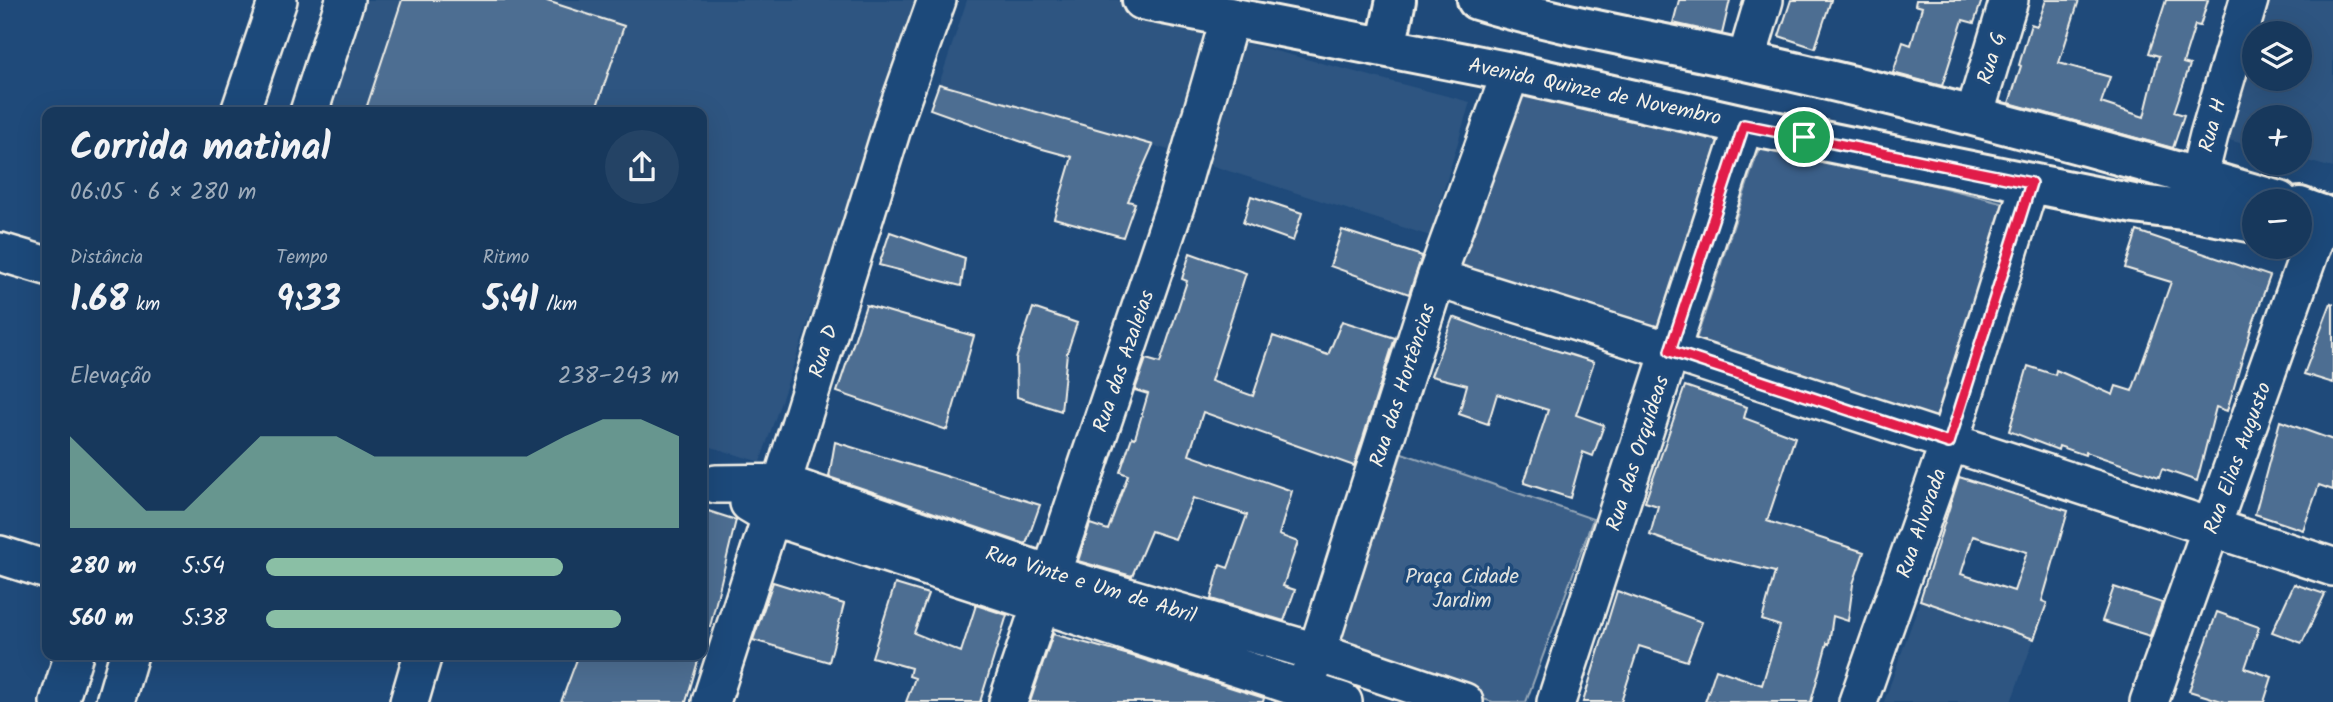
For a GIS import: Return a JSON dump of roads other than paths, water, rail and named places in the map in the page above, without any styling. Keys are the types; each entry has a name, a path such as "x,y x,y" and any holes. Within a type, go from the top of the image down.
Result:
{"main road":[{"name":"Avenida Quinze de Novembro","path":"1142,0 1511,72 1744,125 2134,204 2195,194 2242,198"},
{"path":"1387,47 1396,0"},
{"name":"Avenida Quinze de Novembro","path":"1477,0 1527,7 1974,116 2195,194 2242,217"}],"street":[{"path":"242,107 278,0"},
{"path":"311,107 345,0"},
{"name":"Rua D","path":"711,702 777,500 897,112 937,0"},
{"path":"1746,61 1764,0"},
{"name":"Rua G","path":"1974,116 2009,0"},
{"name":"Rua H","path":"2195,194 2209,135 2249,0"},
{"name":"Rua das Azaleias","path":"1008,702 1177,200 1230,17"},
{"name":"Rua das Hortências","path":"1304,696 1436,278 1511,72"},
{"name":"Rua das Orquídeas","path":"1556,702 1744,125"},
{"name":"Rua Alvorada","path":"1858,702 1949,443 2031,183"},
{"name":"Rua Elias Augusto","path":"2149,702 2317,223"},
{"path":"0,252 42,265"},
{"path":"1436,278 1670,351 2333,567"},
{"name":"Rua Vinte e Um de Abril","path":"709,481 777,500 1047,589 1304,696 1343,702"},
{"path":"0,555 42,568"},
{"name":"Rua Vinte e Um de Abril","path":"1047,589 1316,652 1464,702"},
{"path":"59,702 72,660"},
{"path":"114,702 127,660"},
{"path":"409,702 422,660"}],"park label":[{"name":"Praça Cidade Jardim","path":"1462,588"}]}
